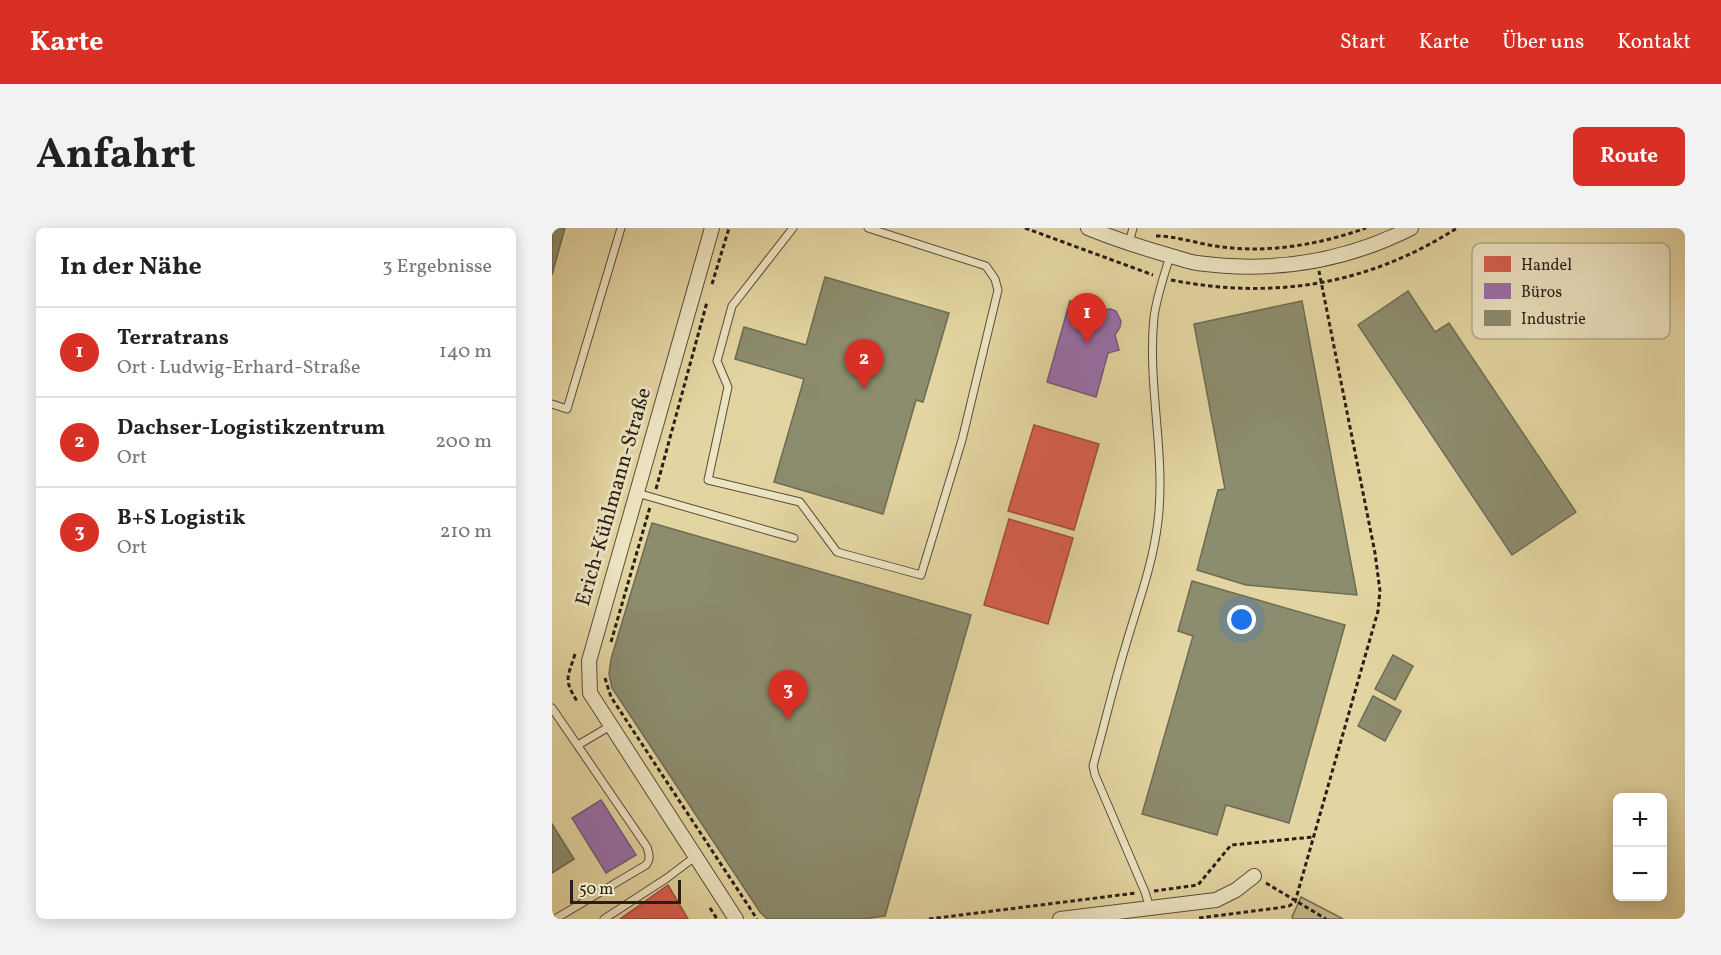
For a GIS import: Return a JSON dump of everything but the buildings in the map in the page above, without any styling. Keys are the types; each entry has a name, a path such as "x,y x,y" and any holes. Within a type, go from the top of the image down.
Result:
{"street":[{"name":"Erich-Kühlmann-Straße","path":"712,228 589,662 590,693 736,919"},
{"path":"1088,228 1110,232 1129,243 1196,263 1265,267 1318,261 1352,253 1385,241 1411,228"},
{"path":"1060,919 1216,900 1236,890 1254,876"}],"lane":[{"path":"552,405 567,409 621,228"},
{"path":"793,228 732,306 717,361 728,387 708,480 800,502 837,552 921,575 962,440 998,290 995,279 986,266 868,228"},
{"path":"1129,243 1133,228"},
{"path":"1150,908 1093,766 1125,647 1154,552 1158,519 1160,461 1153,367 1154,318 1159,289 1170,255"},
{"path":"637,493 795,538"},
{"path":"552,708 647,847 649,861 646,865 555,919"},
{"path":"578,745 612,725"},
{"path":"604,919 696,856"}],"path":[{"path":"609,648 729,228"},
{"path":"1133,228 1150,236 1168,236 1215,246 1255,248 1315,243 1366,228"},
{"path":"1189,919 1277,908 1289,906 1295,902 1378,611 1380,591 1375,553 1321,283"},
{"path":"577,646 567,681 568,687 580,705"},
{"path":"604,671 611,697 757,919"},
{"path":"929,919 1198,885 1231,845 1313,837"},
{"path":"1254,876 1326,919"},
{"path":"706,901 717,919"}],"shaded area":[{"path":"1301,897 1343,919 1293,919"}],"place":[{"name":"Terratrans","path":"1087,343"},
{"name":"Dachser-Logistikzentrum","path":"864,389"},
{"name":"B+S Logistik","path":"788,720"}]}
